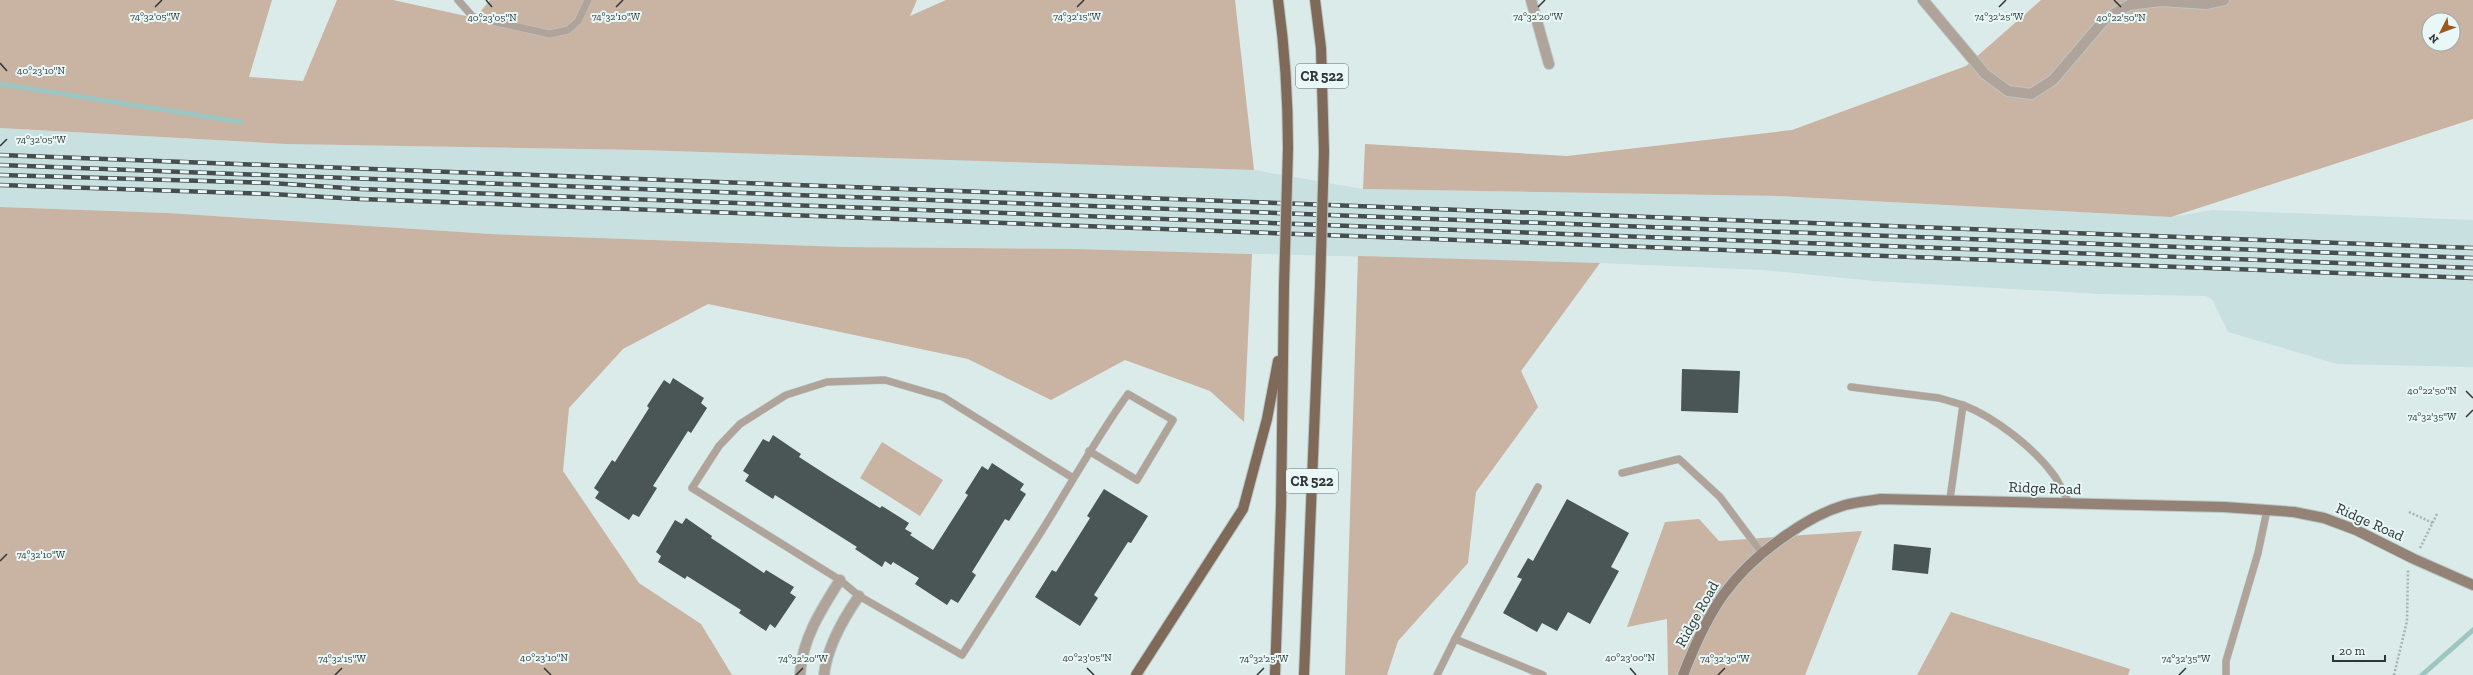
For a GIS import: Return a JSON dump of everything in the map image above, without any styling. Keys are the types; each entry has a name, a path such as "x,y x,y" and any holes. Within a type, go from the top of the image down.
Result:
{"main road":[{"name":"CR 522","path":"1275,675 1281,507 1283,335 1288,149 1286,61 1278,0"},
{"name":"CR 522","path":"1304,675 1324,152 1322,48 1315,0"},
{"path":"1136,675 1243,509 1267,419 1283,335"}],"street":[{"path":"1531,0 1549,64"},
{"path":"1923,0 1985,74 2008,91 2031,94 2053,80 2105,19 2129,5 2161,1 2206,4 2224,0"},
{"name":"Ridge Road","path":"1683,675 1704,627 1725,589 1761,552 1808,521 1844,505 1881,499 1950,499 2267,510 2324,518 2356,530 2414,559 2473,585"},
{"path":"800,675 801,656 815,621 840,580"},
{"path":"824,675 826,658 848,612 859,596"}],"lane":[{"path":"458,0 473,17 550,34 568,30 578,21 588,0"},
{"path":"1073,478 943,397 886,380 827,382 786,395 740,424 719,446 692,488 840,580 859,596 962,655 1073,478 1089,451 1128,394 1174,420 1137,480 1089,451"},
{"path":"1851,387 1939,398 1986,414 2030,450 2053,474 2070,504"},
{"path":"1950,499 1963,405"},
{"path":"1622,473 1679,460 1720,497 1761,552"},
{"path":"1438,675 1455,639 1538,487"},
{"path":"2226,675 2226,661 2258,553 2267,510"},
{"path":"1455,639 1543,675"}],"path":[{"path":"2409,512 2433,523"},
{"path":"2422,546 2437,514"},
{"path":"2394,675 2407,621 2408,571"}],"shaded area":[{"path":"0,0 272,0 249,77 303,81 337,0 393,0 475,18 490,0 917,0 910,16 946,0 1235,0 1254,170 640,150 285,144 0,128"},
{"path":"2041,0 2473,0 2473,119 2171,217 1777,196 1363,189 1365,144 1567,156 1792,130 1966,66"},
{"path":"0,128 285,144 640,150 1254,170 1363,189 1777,196 2171,217 2212,210 2473,220 2473,367 2337,364 2228,332 2212,299 2206,296 2101,294 1875,281 1763,270 1600,263 1077,249 844,247 491,234 168,213 0,207"},
{"path":"0,207 168,213 491,234 844,247 1077,249 1252,254 1244,422 1210,391 1125,360 1051,400 968,359 708,304 623,349 569,408 563,471 639,583 701,624 732,675 0,675"},
{"path":"1358,256 1600,263 1521,371 1538,407 1476,492 1468,563 1398,641 1387,675 1345,675"},
{"path":"882,442 943,480 920,516 860,478"},
{"path":"1699,519 1719,541 1862,531 1805,675 1668,675 1667,619 1627,627 1665,522"},
{"path":"1951,612 2130,669 2128,675 1917,675"}],"building":[{"path":"1682,369 1740,371 1738,413 1681,411"},
{"path":"673,378 704,398 701,403 707,408 691,433 688,431 653,486 657,488 639,517 633,514 629,520 595,498 599,492 594,488 612,460 615,462 649,408 647,406 664,380 670,384"},
{"path":"773,435 801,454 799,457 880,508 882,506 909,523 905,529 912,533 910,535 933,550 968,495 965,493 982,466 988,470 992,463 1024,484 1020,490 1026,494 1009,521 1005,519 972,572 976,575 958,603 951,599 947,605 915,584 919,578 893,562 891,565 885,561 882,567 855,549 857,547 775,495 773,499 745,481 749,475 743,471 763,439 769,442"},
{"path":"1104,489 1148,516 1131,543 1128,542 1094,595 1098,598 1080,626 1035,597 1052,570 1056,572 1090,518 1087,516"},
{"path":"1567,499 1629,533 1611,567 1619,571 1590,624 1568,612 1557,631 1542,623 1537,632 1503,613 1522,579 1517,577 1528,558 1533,561"},
{"path":"686,518 712,536 711,538 764,573 766,570 794,587 790,593 796,597 775,628 770,624 766,631 739,613 741,610 687,576 685,579 658,562 661,556 656,552 675,520 682,524"},
{"path":"1894,544 1931,548 1928,574 1892,570"}],"waterway":[{"path":"0,84 241,122"},
{"path":"2422,675 2473,630"}],"railway":[{"path":"0,155 2473,248"},
{"path":"0,165 2473,258"},
{"path":"0,175 271,183 361,189 2473,268"},
{"path":"0,185 2473,278"}]}
